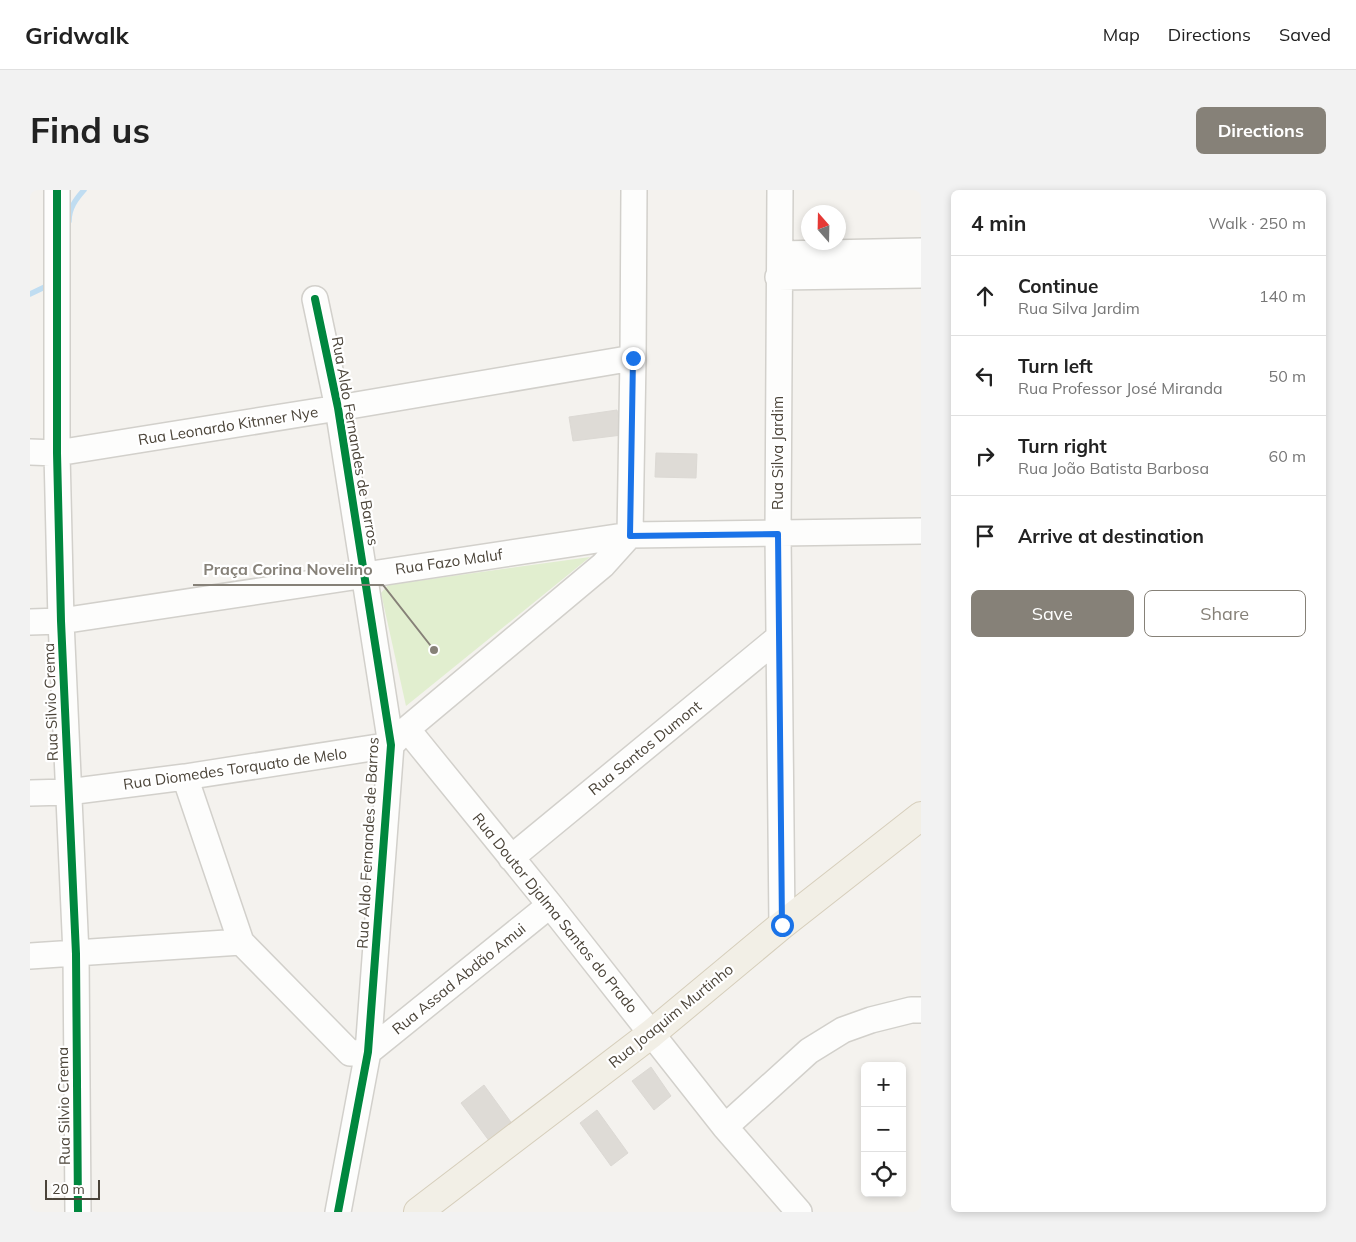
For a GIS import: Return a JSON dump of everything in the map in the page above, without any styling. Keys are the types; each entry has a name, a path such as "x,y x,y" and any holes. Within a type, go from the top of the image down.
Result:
{"main road":[{"name":"Rua Joaquim Murtinho","path":"418,1212 651,1034 782,925 921,816"}],"street":[{"name":"Rua Silvio Crema","path":"57,190 57,453 61,621 76,954 78,1212"},
{"path":"399,737 603,564 630,536 634,190"},
{"name":"Rua Silva Jardim","path":"780,190 778,638 782,925"},
{"path":"779,265 921,251"},
{"path":"779,265 921,275"},
{"name":"Rua Aldo Fernandes de Barros","path":"315,299 338,408 365,574 399,737 368,1052 338,1212"},
{"name":"Rua Leonardo Kitnner Nye","path":"30,452 57,453 633,358"},
{"name":"Rua Fazo Maluf","path":"30,622 61,621 365,574 630,536 921,531"},
{"name":"Rua Santos Dumont","path":"511,858 778,638"},
{"name":"Rua Diomedes Torquato de Melo","path":"30,793 68,792 185,777 399,737"},
{"name":"Rua Doutor Djalma Santos do Prado","path":"399,737 511,858 725,1127 799,1212"},
{"path":"185,777 241,942 350,1053 368,1052"},
{"name":"Rua Assad Abdão Amui","path":"368,1052 550,905"},
{"path":"30,956 241,942"},
{"path":"725,1127 809,1051 843,1030 871,1020 911,1010 921,1010"}],"green space":[{"path":"590,557 406,706 381,593 388,585"}],"building":[{"path":"617,410 622,435 573,441 569,417"},
{"path":"656,453 697,454 696,478 655,477"},
{"path":"651,1067 671,1096 654,1110 632,1081"},
{"path":"484,1085 513,1125 490,1142 461,1103"},
{"path":"597,1110 628,1153 611,1166 580,1123"}],"waterway":[{"path":"69,221 70,212 84,190"},
{"path":"30,294 51,284"}],"cycle path":[{"path":"57,190 57,453 61,621 76,954 78,1212"},
{"path":"315,299 338,408 391,745 368,1052 338,1212"}],"place":[{"name":"Praça Corina Novelino","path":"434,650"}],"route":[{"path":"633,358 630,536 778,534 782,925"}]}
